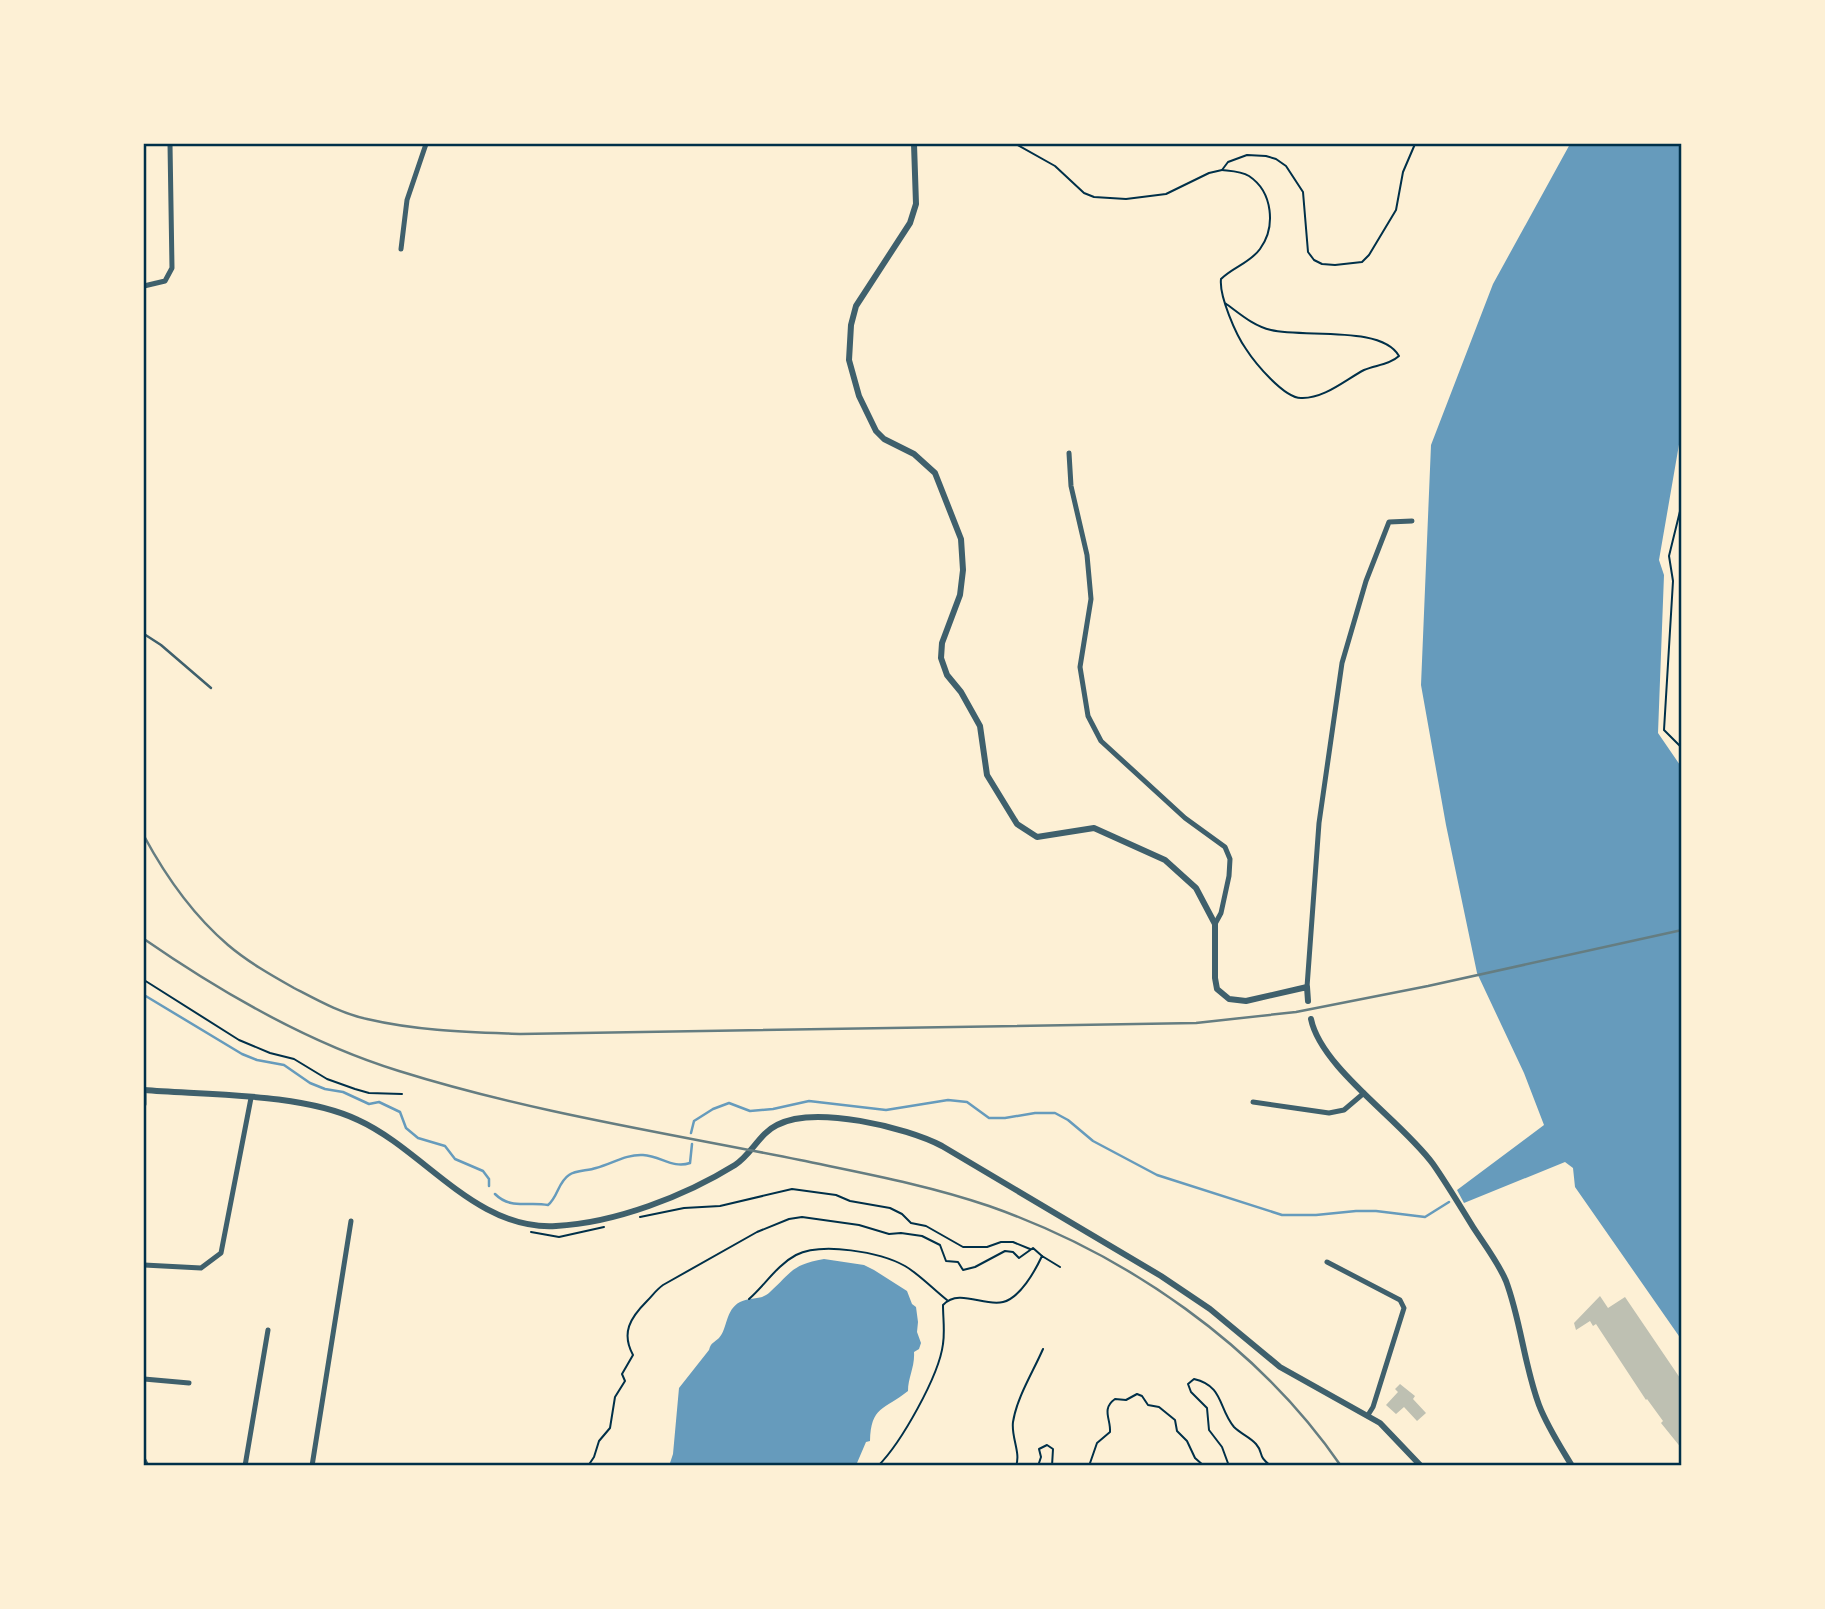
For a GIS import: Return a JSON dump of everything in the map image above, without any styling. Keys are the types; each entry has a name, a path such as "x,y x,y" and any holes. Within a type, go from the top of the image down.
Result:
{"street":[{"path":"144,286 165,281 172,268 170,144"},
{"path":"401,249 407,200 426,144"},
{"path":"914,144 916,204 909,223 856,306 851,326 849,360 859,396 876,431 884,439 914,454 935,473 961,539 963,570 960,595 942,643 941,658 947,675 961,692 981,726 987,775 1017,824 1037,837 1094,828 1165,860 1196,888 1215,924 1217,989 1229,999 1237,1002 1254,1000 1307,987"},
{"path":"1069,453 1071,486 1087,555 1091,599 1080,667 1088,716 1101,741 1185,818 1225,847 1230,859 1229,876 1221,913 1215,924"},
{"path":"1308,1002 1319,823 1342,663 1366,581 1389,522 1412,521"},
{"path":"1311,1019 1321,1046 1364,1093 1414,1140 1434,1165 1501,1270 1515,1311 1539,1404 1558,1444 1572,1465"},
{"path":"144,1104 144,1090 316,1105 358,1119 405,1149 483,1207 519,1221 551,1226 602,1220 675,1195 738,1164 777,1124 808,1118 835,1119 896,1128 921,1135 1161,1276 1210,1309 1280,1367 1368,1415 1421,1465"},
{"path":"1253,1102 1329,1113 1344,1110 1364,1093"},
{"path":"144,1265 201,1268 221,1253 251,1098"},
{"path":"312,1465 351,1221"},
{"path":"1327,1262 1400,1300 1404,1308 1373,1407 1368,1415"},
{"path":"244,1465 268,1330"},
{"path":"144,1379 189,1383"},
{"path":"144,1460 147,1465"}],"lane":[{"path":"144,634 161,645 211,688"}],"path":[{"path":"1016,144 1055,166 1084,193 1094,197 1153,197 1222,170 1248,175 1268,200 1269,227 1261,248 1253,257 1221,279 1220,288 1225,303 1245,348 1290,396 1301,398 1318,395 1363,371 1399,356 1391,348 1371,337 1292,334 1267,329 1240,315 1225,303"},
{"path":"1222,170 1228,162 1247,155 1266,156 1286,166 1303,192 1308,252 1314,260 1322,264 1349,264 1362,262 1369,256 1396,210 1404,173 1415,144"},
{"path":"1682,503 1669,556 1673,581 1664,730 1682,748"},
{"path":"144,980 239,1040 270,1053 294,1059 327,1079 369,1093 402,1094"},
{"path":"636,1219 684,1208 720,1206 779,1190 800,1189 890,1208 911,1223 926,1226 963,1247 987,1247 1001,1242 1013,1242 1035,1249 1060,1267"},
{"path":"588,1465 594,1457 599,1441 610,1428 615,1397 625,1381 622,1374 633,1355 628,1348 627,1330 637,1311 655,1290 757,1232 789,1219 808,1217 889,1234 922,1236 940,1245 946,1261 958,1262 963,1270 975,1267 1005,1251 1013,1252 1019,1258 1030,1249"},
{"path":"528,1232 559,1237 612,1225"},
{"path":"749,1299 794,1256 812,1249 832,1248 856,1251 903,1265 948,1300 975,1299 1000,1303 1008,1300 1025,1283 1042,1256"},
{"path":"878,1465 898,1440 916,1410 939,1362 943,1346 943,1305 948,1300"},
{"path":"1016,1465 1018,1461 1013,1422 1043,1349"},
{"path":"1229,1465 1222,1447 1209,1430 1207,1408 1189,1389 1188,1384 1194,1378 1215,1390 1233,1426 1255,1443 1261,1458 1271,1465"},
{"path":"1089,1465 1098,1442 1110,1432 1107,1411 1109,1404 1115,1399 1125,1400 1137,1394 1142,1396 1148,1405 1158,1407 1175,1420 1177,1431 1187,1440 1195,1458 1204,1465"},
{"path":"1038,1465 1041,1457 1038,1450 1047,1445 1053,1449 1052,1465"}],"water":[{"path":"1570,144 1681,144 1681,433 1659,560 1664,575 1658,733 1682,768 1681,1339 1575,1187 1573,1168 1565,1162 1464,1203 1457,1190 1544,1125 1524,1073 1477,973 1446,825 1421,685 1431,445 1493,284"},
{"path":"824,1259 864,1265 874,1270 907,1291 916,1307 917,1332 921,1343 919,1349 914,1352 908,1391 876,1415 870,1441 866,1442 857,1463 669,1466 673,1454 679,1388 722,1334 735,1305 767,1295 798,1267"}],"building":[{"path":"1600,1296 1608,1308 1625,1297 1682,1381 1682,1449 1661,1423 1663,1421 1596,1324 1593,1326 1590,1321 1576,1330 1574,1323"},
{"path":"1400,1384 1415,1396 1413,1399 1426,1413 1417,1421 1404,1407 1396,1414 1386,1405 1398,1392 1395,1389"}],"waterway":[{"path":"144,995 242,1054 284,1065 310,1083 325,1089 343,1092 369,1104 379,1102 400,1112 406,1128 418,1138 445,1146 455,1159 483,1171 489,1179 489,1186"},
{"path":"691,1133 694,1121 729,1103 750,1111 809,1101 886,1110 948,1100 967,1102 989,1118 1055,1113 1093,1141 1157,1175 1282,1215 1376,1211 1425,1217 1449,1202"},
{"path":"495,1194 507,1202 548,1205 562,1182 572,1173 637,1155 678,1164 690,1163 692,1144"}],"railway":[{"path":"144,836 171,880 203,921 236,951 268,973 321,1002 358,1017 405,1026 463,1032 520,1034 1196,1023 1296,1012 1682,930"},
{"path":"144,939 267,1015 332,1046 399,1071 548,1110 919,1186 989,1206 1040,1226 1139,1277 1229,1343 1270,1381 1308,1422 1341,1466"}]}
